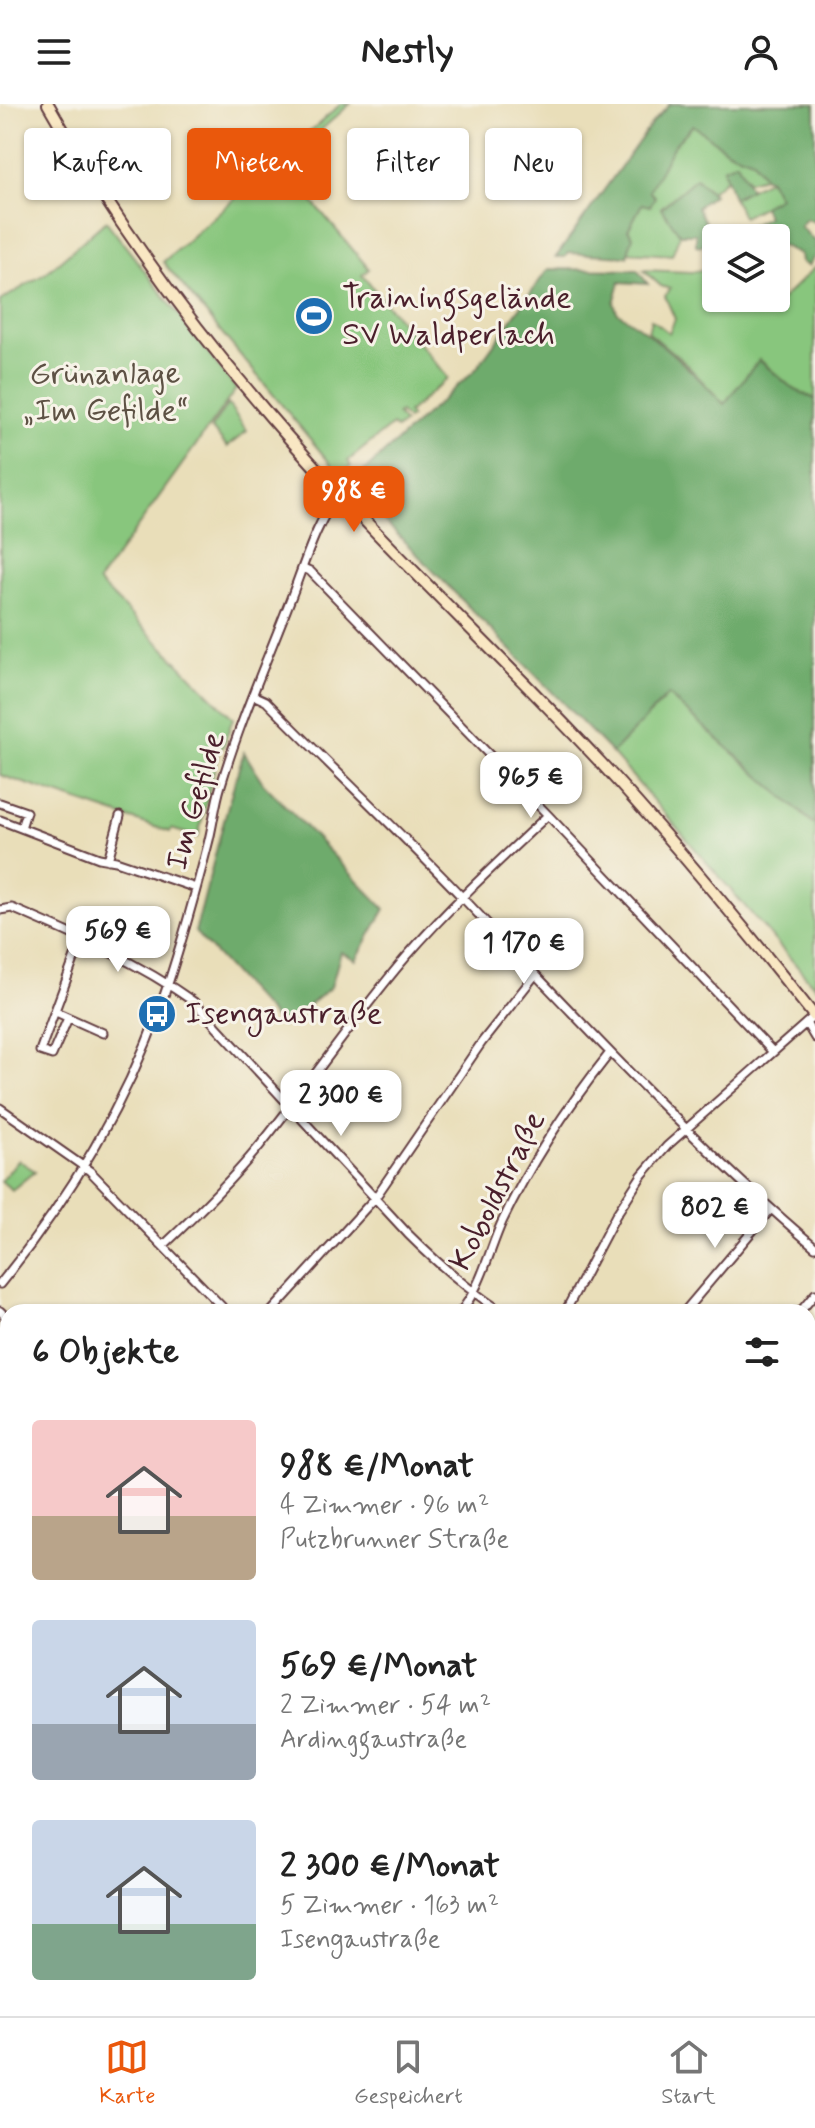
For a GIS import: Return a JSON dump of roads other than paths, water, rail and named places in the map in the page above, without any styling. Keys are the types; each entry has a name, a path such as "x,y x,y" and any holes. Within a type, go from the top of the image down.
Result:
{"main road":[{"path":"48,104 88,175 146,258 241,380 340,494 602,764 687,860 812,1018"}],"street":[{"name":"Im Gefilde","path":"0,1284 51,1215 123,1097 168,984 221,786 253,695 331,503 340,494"},
{"path":"303,568 310,571 548,815 773,1052"},
{"path":"253,695 266,701 461,896 609,1054 815,1247"},
{"path":"0,803 26,812 21,828"},
{"path":"163,1246 243,1166 382,986 461,896 548,815"},
{"path":"108,860 120,816"},
{"path":"0,820 196,888"},
{"path":"0,910 12,908 82,938 168,984 194,1002 439,1265 490,1304"},
{"path":"68,1018 52,1055 40,1051 82,938"},
{"path":"278,1304 375,1198 454,1081 535,975"},
{"path":"56,1012 103,1033"},
{"path":"812,1018 815,1038"},
{"path":"569,1304 616,1215 642,1175 686,1129 812,1018"},
{"name":"Koboldstraße","path":"465,1304 542,1147 579,1091 609,1054"},
{"path":"0,1108 82,1166 219,1304"},
{"path":"691,1304 771,1209"}],"place":[{"name":"Trainingsgelände SV Waldperlach","path":"314,316"},
{"name":"Isengaustraße","path":"157,1014"}],"park label":[{"name":"Grünanlage „Im Gefilde“","path":"105,392"}]}
